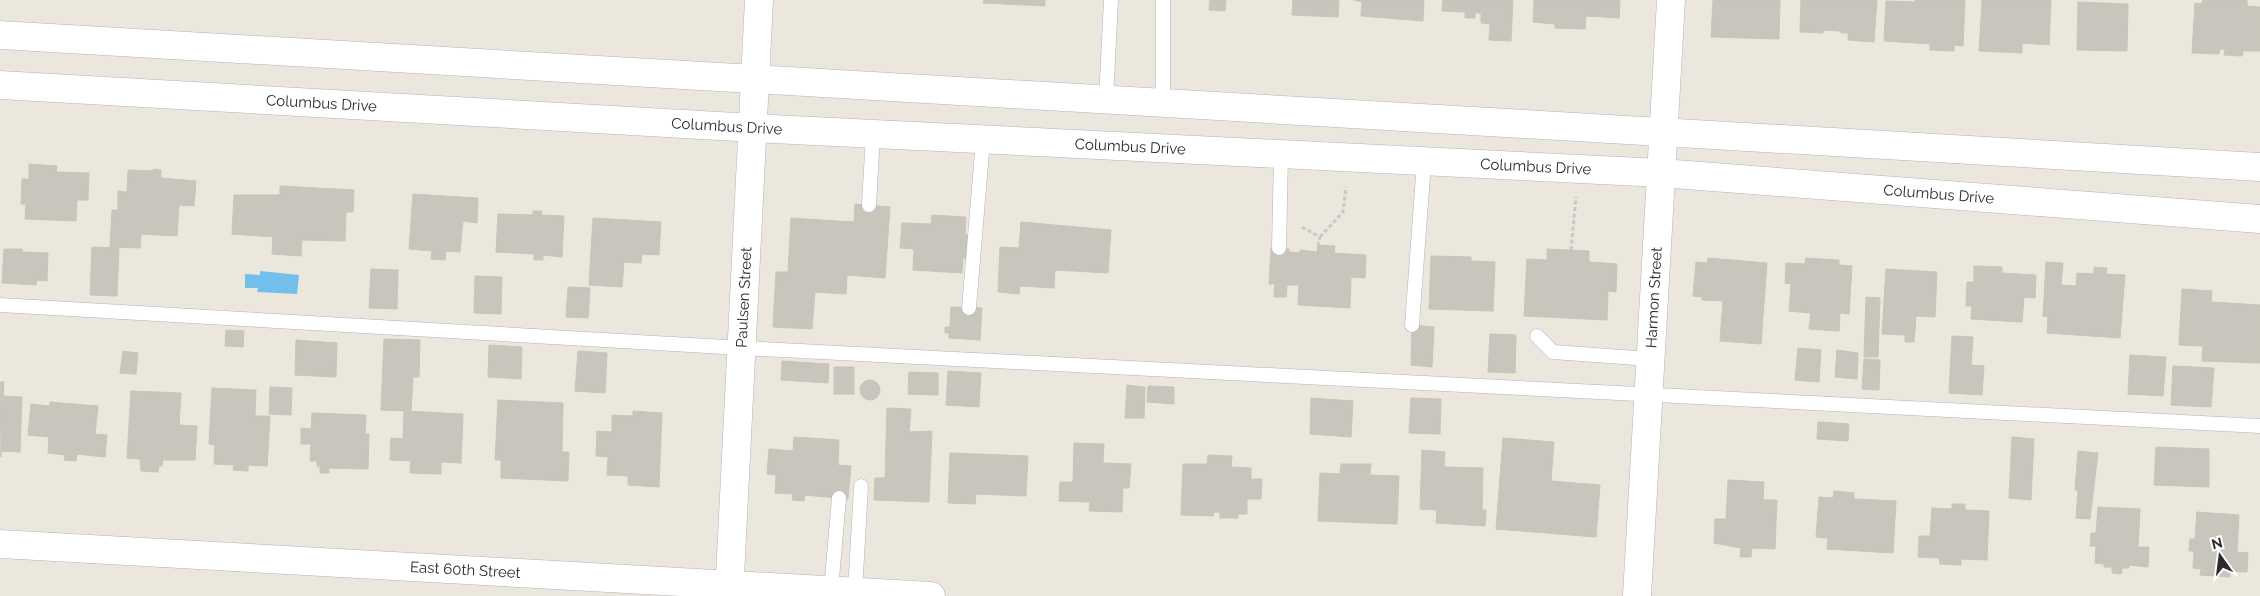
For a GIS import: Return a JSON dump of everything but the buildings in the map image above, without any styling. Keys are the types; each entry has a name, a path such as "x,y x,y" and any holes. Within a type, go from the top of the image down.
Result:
{"street":[{"name":"Paulsen Street","path":"729,590 754,128 758,0"},
{"name":"Harmon Street","path":"1637,596 1671,0"},
{"path":"0,35 2260,167"},
{"name":"Columbus Drive","path":"0,85 754,128 1661,174 2260,219"},
{"name":"East 60th Street","path":"0,544 729,590 843,591 931,596"}],"lane":[{"path":"1106,100 1111,0"},
{"path":"1163,0 1163,103"},
{"path":"869,205 872,134"},
{"path":"969,308 983,140"},
{"path":"1278,248 1281,155"},
{"path":"1412,325 1424,162"},
{"path":"0,305 742,348 2260,426"},
{"path":"1537,336 1553,352 1650,359"},
{"path":"843,591 861,486"},
{"path":"839,498 843,591"}],"path":[{"path":"1320,236 1343,212 1347,158"},
{"path":"1571,250 1578,170"}],"water":[{"path":"260,271 299,275 297,294 257,292 258,288 245,288 245,274 260,275"}]}
